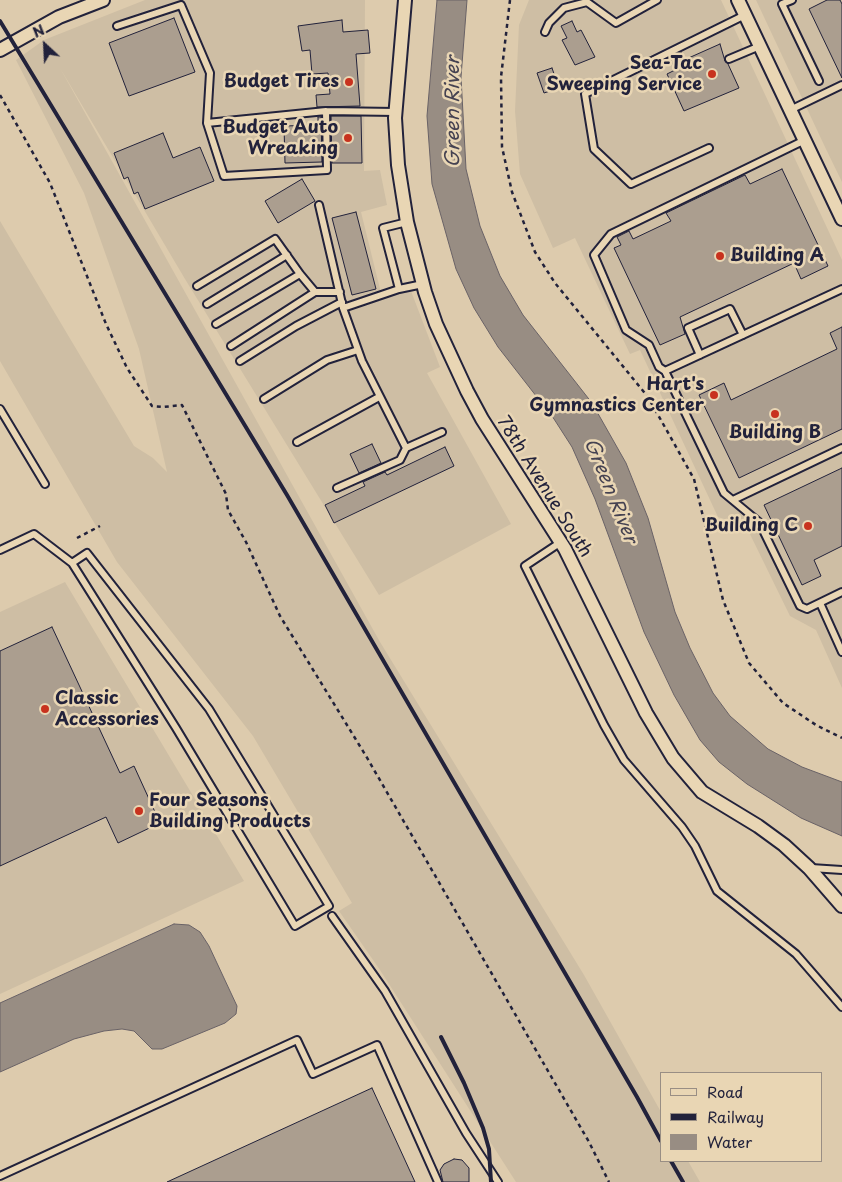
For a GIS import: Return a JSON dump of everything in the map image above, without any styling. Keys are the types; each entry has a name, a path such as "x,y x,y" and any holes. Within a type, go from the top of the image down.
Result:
{"street":[{"path":"0,50 59,17 103,0"},
{"name":"78th Avenue South","path":"405,0 396,112 398,165 407,222 423,284 440,332 474,405 561,542 646,713 687,778 702,792 758,826 784,845 809,868 842,906"},
{"path":"738,0 842,219"}],"lane":[{"path":"545,32 549,23 564,8 587,2 616,24 657,0"},
{"path":"792,0 782,4 819,81"},
{"path":"117,26 181,5 210,73 207,123 224,176 327,170 326,111"},
{"path":"709,148 631,184 594,148 585,94 745,15"},
{"path":"729,60 760,46"},
{"path":"790,110 842,85"},
{"path":"207,123 326,111 396,112"},
{"path":"805,140 611,234 594,255 626,330 649,345 659,367 665,371 724,494 759,522 800,606 807,609 842,592"},
{"path":"319,205 342,305 358,350 379,397 406,448"},
{"path":"399,289 383,228 407,222"},
{"path":"197,286 275,239 315,292"},
{"path":"207,304 286,255"},
{"path":"216,324 300,274"},
{"path":"240,361 296,326 342,305 423,284"},
{"path":"665,371 842,289"},
{"path":"231,346 315,292 340,292"},
{"path":"700,355 688,328 730,308 743,335"},
{"path":"264,399 327,360 358,350"},
{"path":"297,442 379,397"},
{"path":"0,409 45,484"},
{"path":"337,488 400,460 406,448 442,432"},
{"path":"733,500 842,448"},
{"path":"0,550 34,534 72,563 176,728 295,926 329,906 208,709 87,553 72,563"},
{"path":"561,542 526,566 604,725 624,760 682,827 695,846 717,891 796,954 842,1007"},
{"path":"820,603 842,652"},
{"path":"809,868 842,870"},
{"path":"332,916 385,991 466,1133 498,1182"},
{"path":"0,1176 297,1040 313,1074 377,1045 438,1182"}],"path":[{"path":"510,0 501,77 502,147 512,192 535,252 555,283 648,397 694,479 724,600 749,663 783,703 816,726 842,738"},
{"path":"0,95 50,183 106,324 127,368 152,406 182,405 226,494 228,510 246,542 280,616 366,756 584,1134 609,1182"},
{"path":"77,538 100,526"}],"shaded area":[{"path":"145,0 365,0 364,171 380,170 387,205 361,212 382,297 411,291 440,367 427,373 511,524 379,595 185,279 60,68 380,642 584,975 660,1110 660,1162 689,1162 700,1182 516,1182 380,970 339,911 352,903 253,736 117,562 0,361 0,221 134,446 153,458 167,472 139,349 84,193 16,60 44,40"},
{"path":"529,0 721,0 842,260 842,688 816,630 790,616 746,526 718,517 640,350 630,354 575,238 553,248 520,174 515,111 519,25"},
{"path":"756,0 842,0 842,182 825,147"},
{"path":"65,582 244,881 0,994 0,612"}],"water":[{"name":"Green River","path":"437,0 467,0 461,77 466,169 480,226 500,276 523,315 592,403 626,463 648,518 675,612 690,648 713,693 730,716 768,749 802,767 842,782 842,836 801,818 747,784 719,762 700,740 674,695 644,632 595,499 572,447 554,419 498,347 474,308 456,269 432,184 427,116"},
{"path":"174,924 189,925 200,932 209,946 237,1006 236,1014 225,1023 162,1049 152,1049 134,1031 122,1029 104,1031 74,1039 0,1072 0,1003"}],"building":[{"path":"827,0 840,0 842,4 842,78 809,9"},
{"path":"174,18 195,72 129,96 109,43"},
{"path":"342,20 343,32 368,30 370,53 356,54 360,106 317,107 316,95 330,94 328,73 312,74 310,50 302,51 298,26"},
{"path":"572,21 577,32 581,30 595,57 575,65 562,40 567,38 561,26"},
{"name":"Sea-Tac Sweeping Service","path":"720,44 725,61 739,88 684,111 667,74 675,70 670,57 681,52 684,60"},
{"path":"552,68 559,88 544,93 537,73"},
{"path":"331,116 361,116 362,163 332,163"},
{"path":"318,117 321,117 322,162 285,163 284,126 318,125"},
{"path":"163,133 173,158 200,147 214,181 145,209 138,192 134,194 128,177 124,179 114,153"},
{"name":"Building A","path":"782,169 828,266 801,279 794,263 680,317 685,334 660,345 614,248 621,245 617,237 629,231 633,239 671,221 666,213 745,175 750,184"},
{"path":"302,179 315,201 278,223 265,201"},
{"path":"356,212 376,289 352,295 332,218"},
{"name":"Building B","path":"842,327 842,429 739,478 699,395 724,383 731,400 837,349 830,333"},
{"path":"372,444 381,463 359,473 350,454"},
{"path":"445,447 454,466 334,523 325,505 365,486 363,482 385,472 387,475"},
{"name":"Building C","path":"842,468 842,546 814,560 821,576 802,585 764,505"},
{"name":"Classic Accessories","path":"52,627 120,773 134,766 160,823 118,843 106,817 0,866 0,651"},
{"path":"372,1088 415,1182 167,1182"},
{"path":"454,1159 462,1160 469,1168 469,1182 443,1182 440,1170 444,1164"}],"railway":[{"path":"0,21 287,495 660,1139"},
{"path":"441,1037 464,1083 483,1128 489,1149 491,1182"},
{"path":"672,1162 683,1182"}],"place":[{"name":"Sea-Tac Sweeping Service","path":"712,74"},
{"name":"Budget Tires","path":"349,82"},
{"name":"Budget Auto Wreaking","path":"348,138"},
{"name":"Building A","path":"720,256"},
{"name":"Hart's Gymnastics Center","path":"714,395"},
{"name":"Building B","path":"775,414"},
{"name":"Building C","path":"808,526"},
{"name":"Classic Accessories","path":"45,709"},
{"name":"Four Seasons Building Products","path":"139,811"}]}
